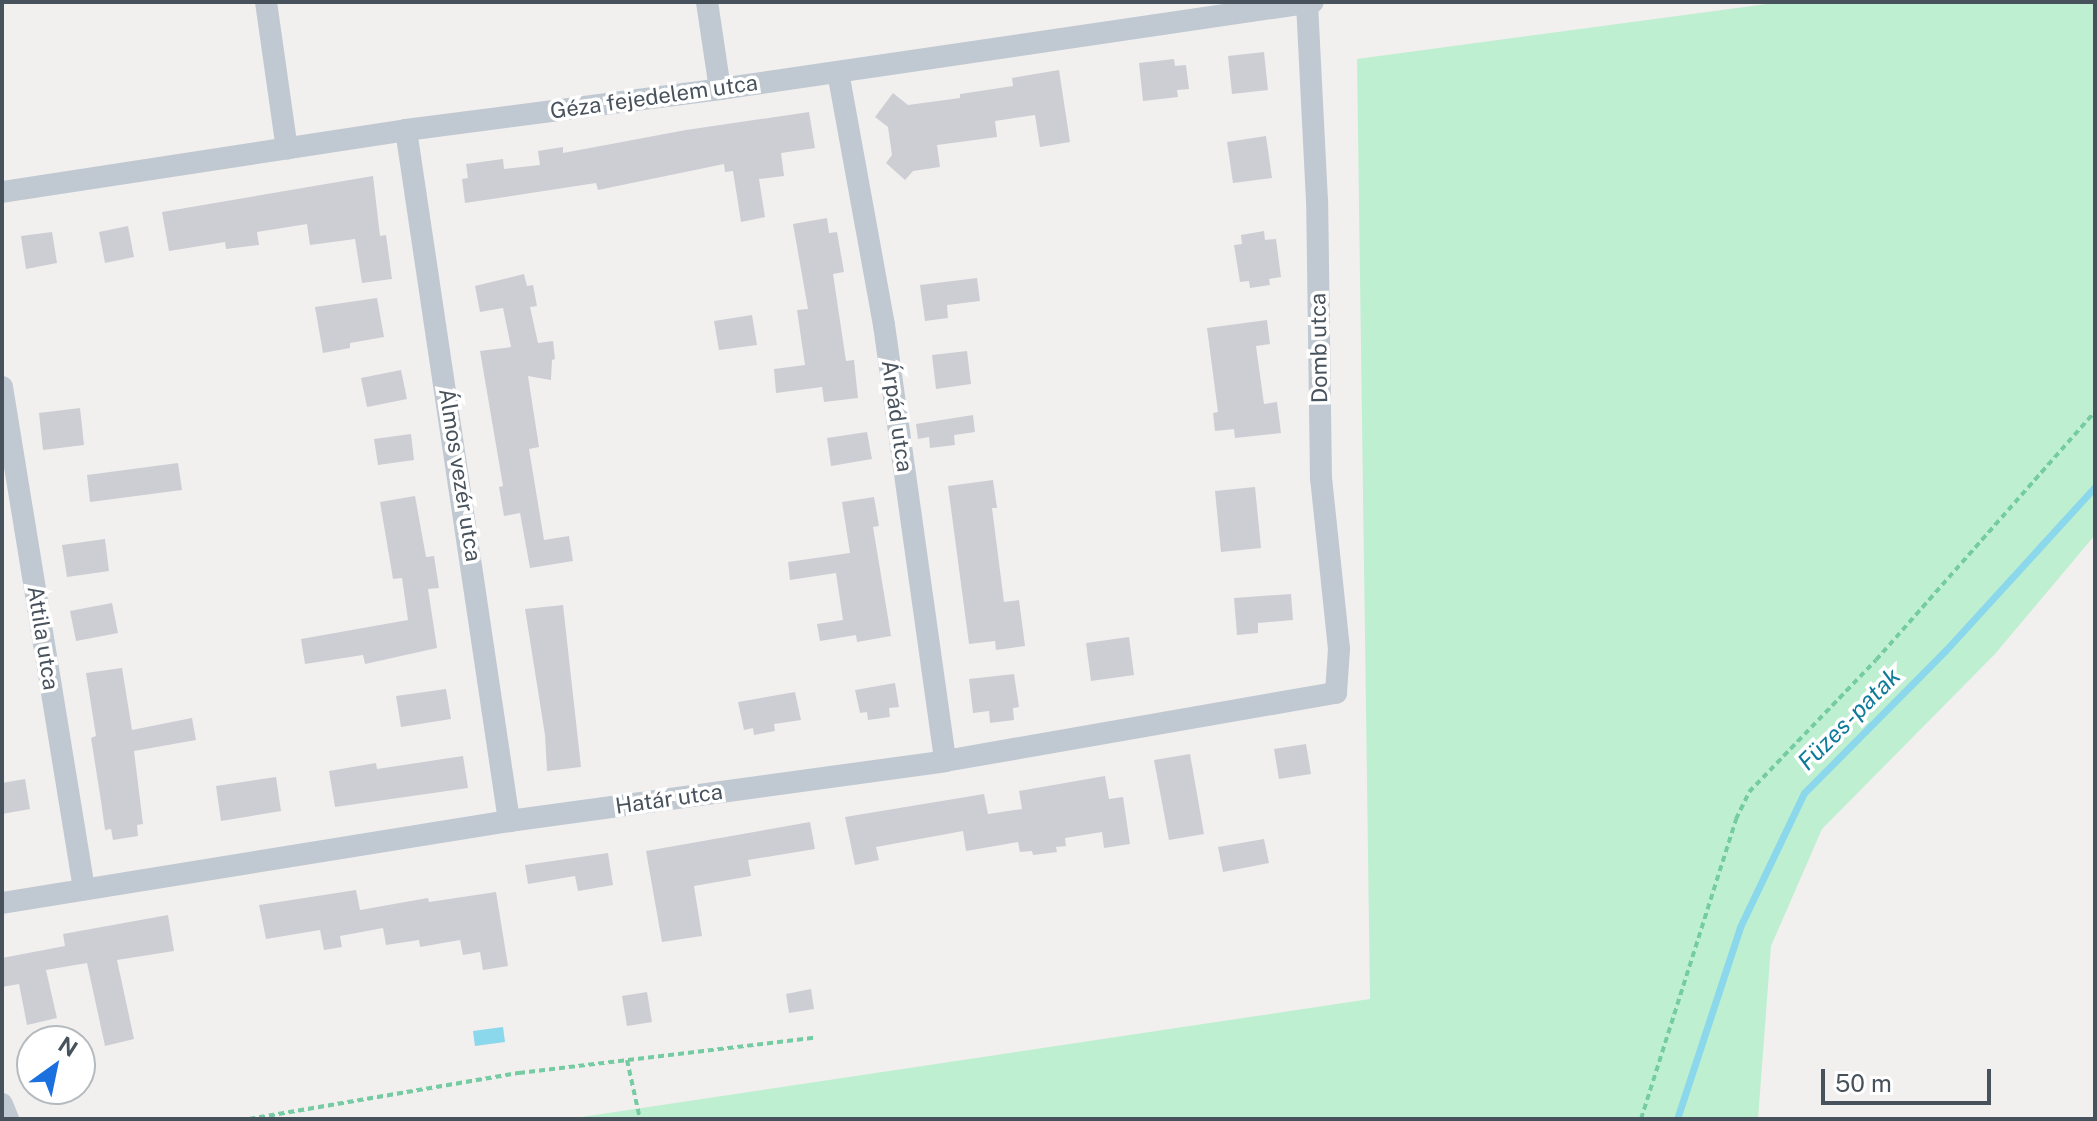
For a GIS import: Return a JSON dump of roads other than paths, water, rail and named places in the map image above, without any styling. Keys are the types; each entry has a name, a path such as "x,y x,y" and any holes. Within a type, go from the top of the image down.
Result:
{"street":[{"path":"266,2 287,149"},
{"path":"707,2 720,89"},
{"name":"Géza fejedelem utca","path":"2,192 406,130 838,72 1245,7 1313,2"},
{"name":"Domb utca","path":"1307,3 1317,201 1321,479 1339,649 1336,693"},
{"name":"Árpád utca","path":"838,72 884,325 945,761"},
{"name":"Álmos vezér utca","path":"406,130 509,821"},
{"name":"Attila utca","path":"2,387 84,889"},
{"name":"Határ utca","path":"2,903 509,821 945,761 1336,693"},
{"path":"2,1104 8,1119"}],"water":[{"path":"503,1027 505,1042 475,1046 473,1031"}],"waterway":[{"name":"Füzes-patak","path":"1677,1119 1740,927 1804,793 1945,651 2095,487"}]}
